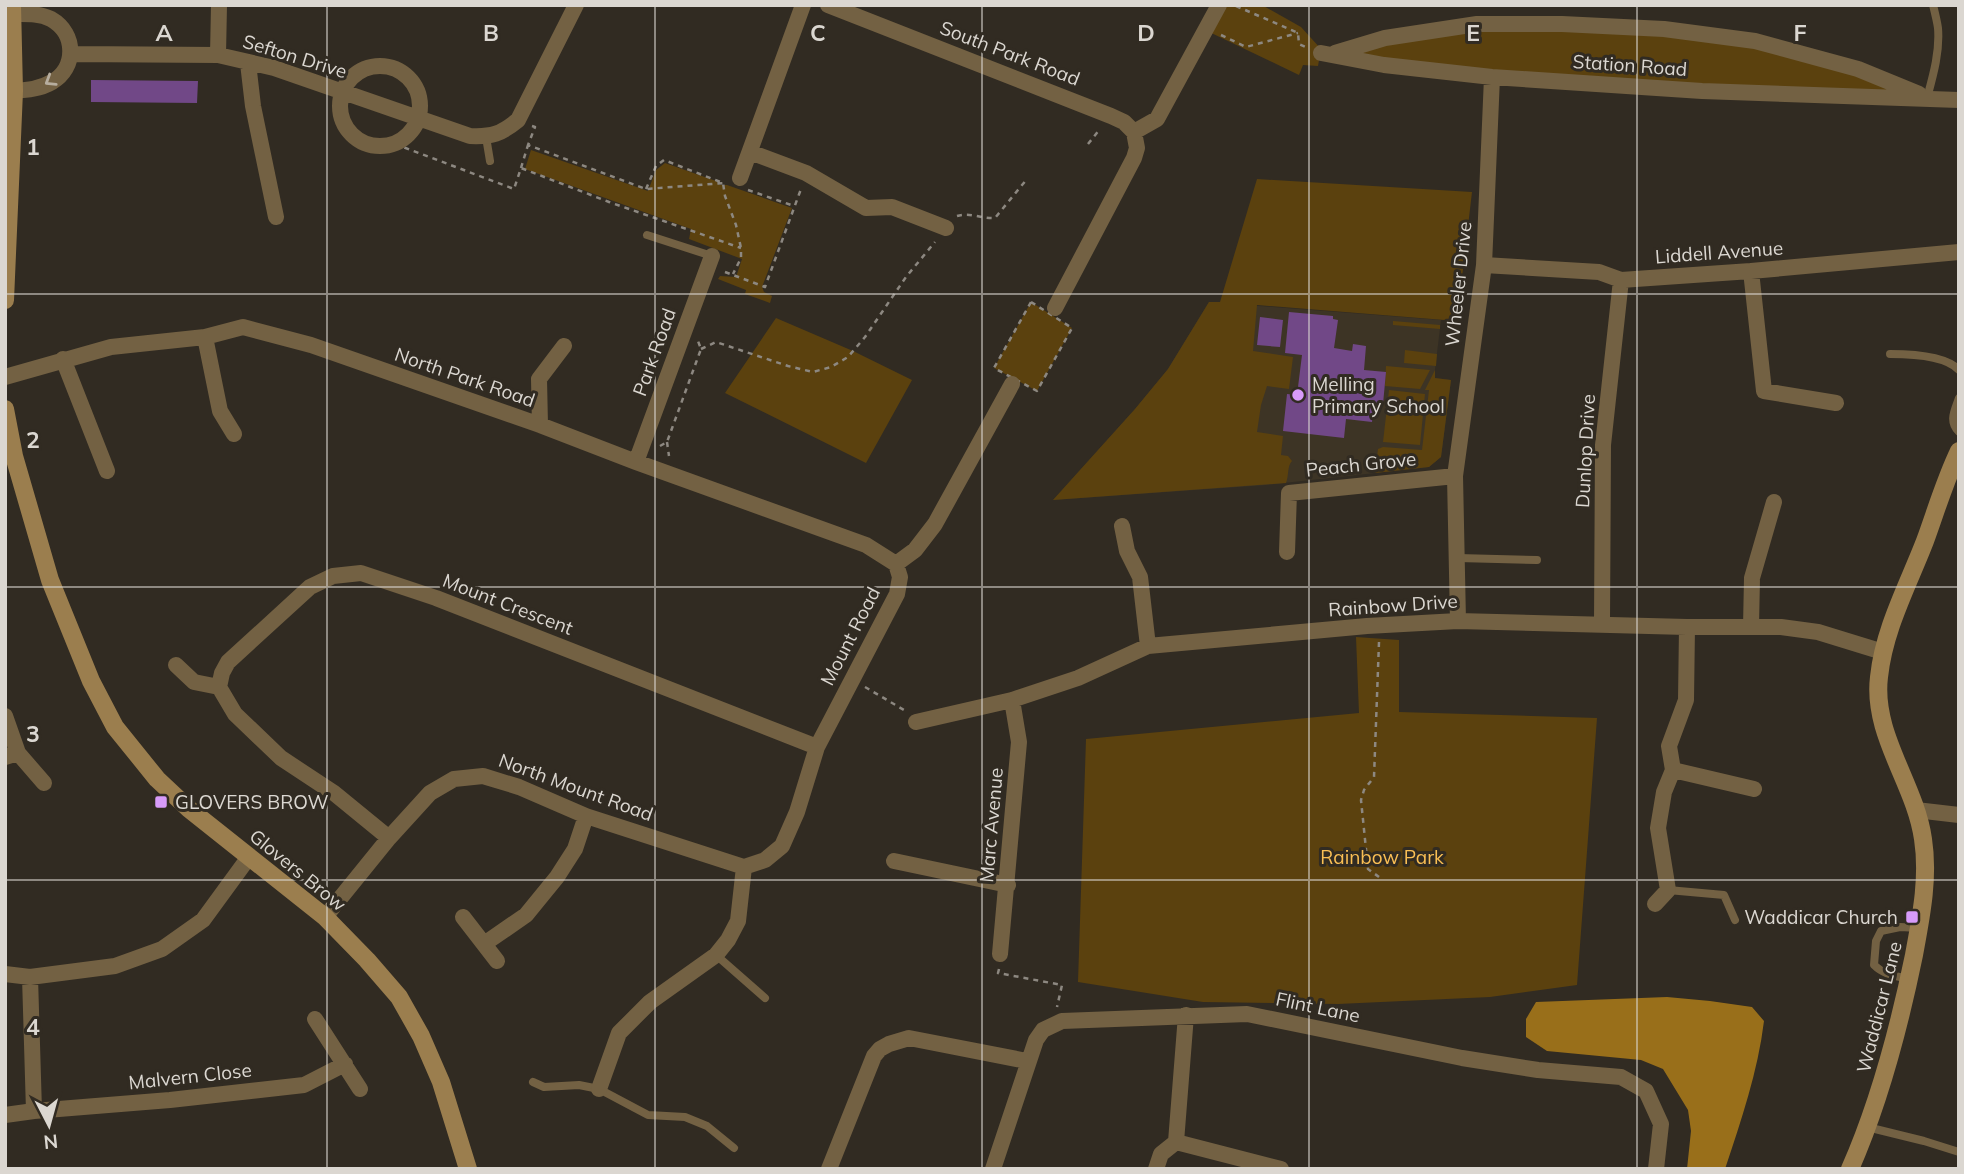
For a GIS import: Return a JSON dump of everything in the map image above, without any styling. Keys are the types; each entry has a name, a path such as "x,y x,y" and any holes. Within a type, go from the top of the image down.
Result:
{"main road":[{"path":"5,300 9,157 14,91 11,18"},
{"name":"Glovers Brow","path":"5,409 14,456 50,580 91,681 116,727 157,779 189,809 325,917 399,997 421,1036 441,1082 468,1169"},
{"name":"Waddicar Lane","path":"1850,1169 1885,1074 1909,979 1919,928 1926,868 1923,838 1916,810 1882,721 1878,678 1883,652 1901,601 1958,456"}],"street":[{"path":"218,55 219,5"},
{"path":"486,137 504,132 518,120 576,5"},
{"path":"738,183 803,5"},
{"name":"South Park Road","path":"828,5 1111,116 1124,122 1134,132"},
{"path":"1055,308 1134,158 1137,148 1134,132 1157,119 1219,5"},
{"path":"11,18 34,14 51,20 64,31 72,54 66,70 53,82 38,88 14,91"},
{"name":"Station Road","path":"1326,54 1385,38 1477,24 1562,24 1664,29 1755,41 1858,69 1927,98"},
{"path":"1384,65 1385,38"},
{"name":"Sefton Drive","path":"72,54 218,55 274,68 470,136 486,137"},
{"name":"Station Road","path":"1326,54 1384,65 1492,76 1702,91 1959,100"},
{"path":"248,63 253,106 276,217"},
{"path":"379,66 389,67 412,83 420,101 418,118 412,130 395,144 370,145 349,132 341,117 342,92 346,83 361,71 379,66"},
{"name":"Wheeler Drive","path":"1458,621 1455,476 1484,265 1492,76"},
{"path":"750,152 806,173 866,208 892,207 946,228"},
{"name":"Liddell Avenue","path":"1484,265 1599,272 1621,280 1959,252"},
{"name":"Park Road","path":"638,456 712,256"},
{"path":"1751,271 1764,391 1836,403"},
{"name":"Dunlop Drive","path":"1602,624 1603,445 1621,280"},
{"name":"North Park Road","path":"5,377 111,347 205,337 243,327 311,345 540,425 638,456 866,545 896,564"},
{"path":"205,337 220,411 234,434"},
{"path":"540,425 539,379 564,346"},
{"path":"64,359 107,471"},
{"path":"896,564 915,550 935,524 1012,384"},
{"name":"Peach Grove","path":"1287,552 1289,493 1455,476"},
{"path":"1751,627 1752,578 1774,502"},
{"path":"1122,526 1127,551 1140,577 1148,646"},
{"name":"Mount Road","path":"744,867 765,860 782,846 797,812 817,747 897,594 900,577 896,564"},
{"name":"Mount Crescent","path":"219,687 228,662 310,587 333,576 361,573 436,598 817,747"},
{"name":"Rainbow Drive","path":"919,722 1012,700 1078,678 1148,646 1379,625 1458,621 1781,627 1818,632 1883,652"},
{"path":"1656,904 1668,890 1658,828 1664,792 1673,770 1669,746 1686,700 1687,627"},
{"path":"176,664 194,682 219,687 235,714 281,758 334,793 389,838"},
{"name":"Marc Avenue","path":"1000,954 1019,742 1012,700"},
{"path":"5,716 12,755 44,783"},
{"path":"1673,770 1754,789"},
{"name":"North Mount Road","path":"325,917 389,838 430,793 454,779 483,776 519,787 586,816 744,867"},
{"path":"1916,810 1959,815"},
{"path":"484,944 526,915 557,877 575,849 586,816"},
{"path":"5,974 30,977 115,966 162,949 203,920 249,857"},
{"path":"894,862 1008,885"},
{"path":"599,1089 619,1033 650,1002 716,955 727,940 738,921 744,867"},
{"path":"463,917 497,961"},
{"path":"30,977 34,1111"},
{"name":"Flint Lane","path":"1053,1024 1062,1021 1247,1014 1462,1058 1538,1070 1621,1077 1647,1091 1661,1124 1656,1169"},
{"path":"1156,1169 1161,1154 1176,1142 1186,1015"},
{"path":"315,1019 360,1089"},
{"path":"993,1169 1027,1061 1043,1030 1053,1024"},
{"path":"829,1169 874,1056 888,1044 909,1038 1027,1061"},
{"name":"Malvern Close","path":"5,1115 304,1085 345,1064"},
{"path":"1176,1142 1281,1169"}],"lane":[{"path":"1927,98 1937,47 1938,28 1933,5"},
{"path":"486,137 490,161"},
{"path":"647,235 712,256"},
{"path":"1890,354 1912,354 1943,361 1959,370"},
{"path":"1959,398 1952,419 1959,432"},
{"path":"1458,558 1537,560"},
{"path":"1668,890 1724,895 1735,920"},
{"path":"1909,979 1876,968 1876,941 1881,931 1900,927 1919,928"},
{"path":"716,955 765,998"},
{"path":"533,1082 544,1087 579,1085 599,1089 648,1115 685,1117 707,1126 734,1148"},
{"path":"1867,1127 1959,1152"}],"path":[{"path":"1235,5 1298,33"},
{"path":"1207,28 1246,47 1298,33"},
{"path":"1298,33 1299,44 1326,54"},
{"path":"395,144 514,189 535,127 518,120"},
{"path":"528,145 646,190 723,183"},
{"path":"646,190 656,166 664,160 723,183"},
{"path":"521,168 741,248"},
{"path":"717,276 726,272 765,287 806,173"},
{"path":"701,349 716,342 813,372 831,368 848,357 865,337 906,277 954,217 963,215 995,218 1027,179"},
{"path":"723,183 741,248 741,257 733,274"},
{"path":"738,183 794,206"},
{"path":"1031,303 1072,328 1037,391 994,368 1031,303"},
{"path":"638,456 667,442 701,349 690,318"},
{"path":"1379,625 1374,778 1363,789 1361,800 1368,869 1379,877"},
{"path":"852,679 919,722"},
{"path":"1000,954 998,973 1062,985 1053,1024"}],"shaded area":[{"name":"Melling Primary School","path":"1209,302 1441,320 1434,378 1451,380 1441,457 1429,467 1421,468 1266,485 1053,500 1168,369"},
{"path":"1667,997 1752,1007 1764,1021 1753,1077 1725,1169 1687,1169 1691,1131 1688,1110 1663,1069 1641,1060 1547,1051 1526,1037 1526,1019 1536,1002"}],"green space":[{"path":"1219,5 1262,5 1301,27 1321,49 1318,66 1303,65 1299,75 1205,30"},
{"path":"1588,25 1755,41 1858,69 1914,98 1384,65 1331,54 1432,31"},
{"path":"531,150 648,191 656,170 665,163 716,181 720,185 727,185 792,208 762,287 764,292 772,296 770,303 745,294 746,290 718,279 720,276 736,277 742,259 689,239 691,229 525,169"},
{"path":"1257,179 1472,192 1457,321 1257,305 1253,351 1293,357 1289,389 1267,386 1257,432 1283,436 1281,455 1288,456 1292,461 1286,483 1053,500 1168,369 1209,302 1220,302"},
{"path":"1031,302 1072,328 1037,391 994,368"},
{"path":"776,318 912,380 866,463 725,393"},
{"path":"1393,321 1440,325 1440,329 1393,325"},
{"path":"1405,350 1437,354 1436,366 1404,363"},
{"path":"1386,366 1430,370 1420,389 1385,386"},
{"path":"1435,370 1435,378 1451,380 1441,457 1429,467 1375,473 1378,449 1383,447 1422,450 1429,390 1425,390"},
{"path":"1389,390 1425,394 1420,445 1383,442"},
{"name":"Rainbow Park","path":"1356,637 1399,640 1399,712 1597,718 1577,985 1490,997 1338,1004 1203,1002 1078,982 1086,739 1359,713"}],"building":[{"path":"91,80 198,81 197,103 91,102"},
{"path":"1289,312 1333,316 1333,319 1338,320 1334,348 1352,351 1353,344 1366,346 1364,370 1386,372 1383,404 1374,403 1372,422 1346,419 1344,438 1283,431 1287,394 1297,395 1302,355 1285,353"},
{"path":"1260,317 1283,320 1280,347 1257,345"}],"place":[{"name":"Melling Primary School","path":"1298,395"},
{"name":"GLOVERS BROW","path":"161,802"},
{"name":"Waddicar Church","path":"1912,917"}]}
